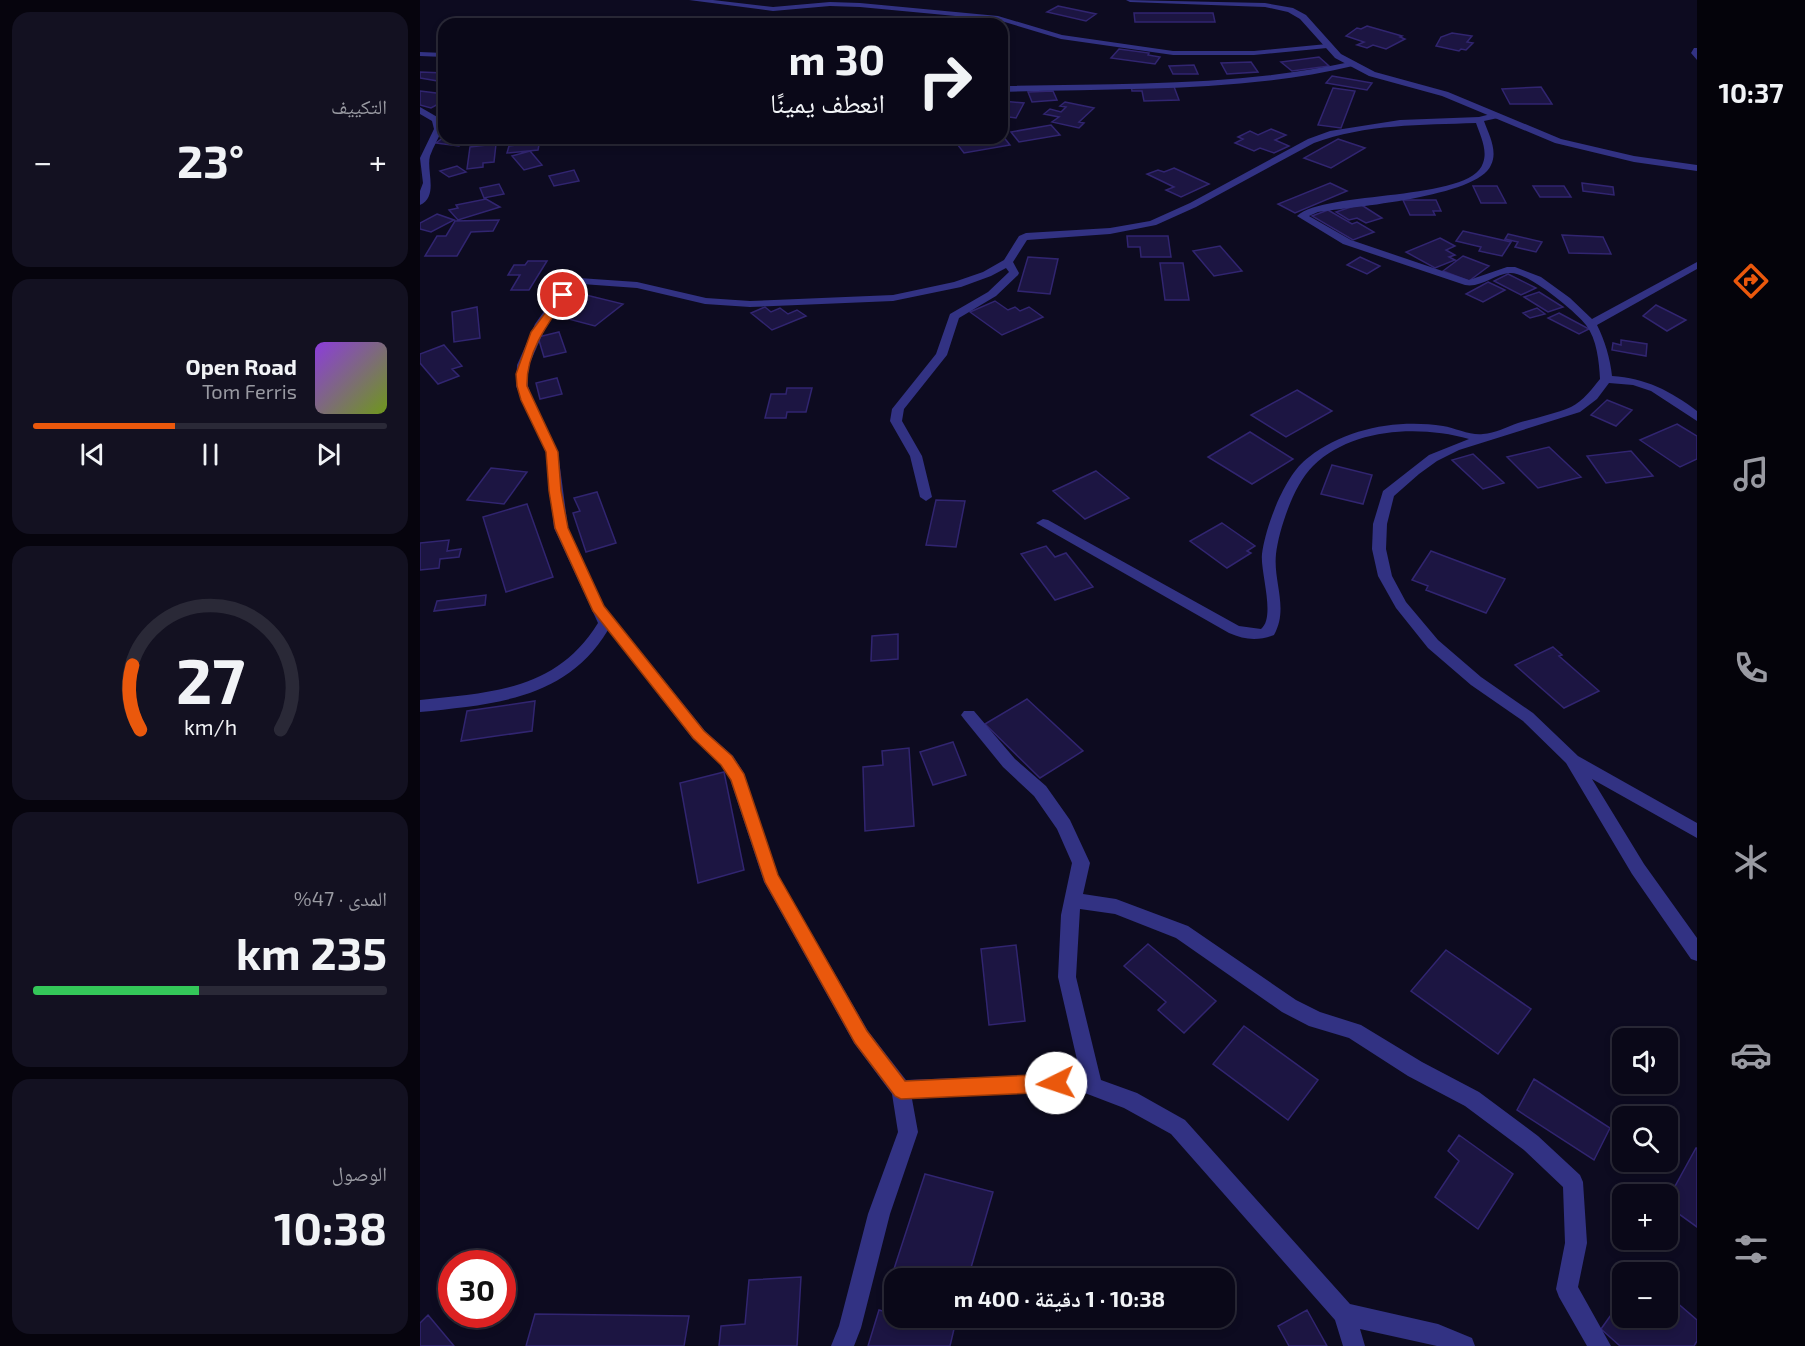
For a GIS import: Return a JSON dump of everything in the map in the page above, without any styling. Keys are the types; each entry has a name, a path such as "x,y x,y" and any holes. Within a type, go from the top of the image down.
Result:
{"street":[{"path":"693,0 786,9 836,4 998,18"},
{"path":"748,0 761,5 761,8"},
{"path":"1130,0 1276,6 1304,17 1327,46 1350,64 1378,76 1445,94 1531,132 1578,147 1648,162 1697,168"},
{"path":"1008,21 1061,37 1183,54 1254,53 1327,46"},
{"path":"1697,50 1695,53 1697,58"},
{"path":"420,54 438,55"},
{"path":"1008,89 1245,81 1296,75 1350,64"},
{"path":"420,110 436,120 438,129 424,158 428,183 420,202"},
{"path":"420,706 520,691 563,673 584,655 599,635 605,622 561,528 552,452 522,386 523,365 536,332 553,306 579,281 637,285 705,301 750,304 833,302 927,293 972,280 1008,262 1023,238 1030,235 1110,231 1164,219 1325,136 1365,127 1400,123 1479,120 1495,116"},
{"path":"1479,120 1487,141 1488,161 1485,169 1479,174 1439,189 1315,209 1302,216 1347,242 1469,283 1511,269 1525,273 1551,288 1591,324 1598,338 1605,363 1606,378 1593,396 1576,409 1455,447 1433,458 1388,494 1380,524 1379,549 1385,576 1401,605 1433,644 1476,681 1528,717 1572,759 1697,831"},
{"path":"926,497 916,456 896,421 898,409 941,355 954,316 992,294 1014,273 1008,262"},
{"path":"1591,324 1697,265"},
{"path":"1606,378 1626,379 1655,387 1671,396 1697,417"},
{"path":"1043,523 1215,618 1237,633 1263,633 1269,631 1277,613 1269,582 1269,557 1273,531 1291,490 1303,469 1315,456 1355,437 1385,428 1413,426 1448,428 1484,439"},
{"path":"598,608 699,735 727,760 738,778 770,877 861,1037 901,1090 908,1132 879,1214 850,1328 842,1346"},
{"path":"969,715 1009,763 1040,791 1064,825 1081,862 1073,900 1067,977 1093,1087"},
{"path":"1572,759 1638,869 1697,953"},
{"path":"1073,900 1116,907 1182,932 1289,1006 1316,1020 1354,1031 1415,1069 1472,1099 1532,1143 1573,1182 1576,1243 1567,1289 1600,1346"},
{"path":"901,1090 1077,1081 1130,1100 1178,1127 1344,1314 1354,1346"},
{"path":"1344,1314 1438,1335 1464,1346"}],"building":[{"path":"1058,6 1096,14 1086,21 1047,12"},
{"path":"1134,13 1213,13 1215,22 1135,22"},
{"path":"1367,26 1402,36 1400,37 1405,39 1386,49 1373,45 1367,48 1357,45 1364,42 1346,36 1357,28"},
{"path":"1452,33 1472,36 1467,42 1473,43 1466,50 1459,51 1436,46 1441,37"},
{"path":"1119,49 1149,53 1148,55 1160,57 1155,64 1111,58"},
{"path":"1319,57 1329,66 1292,71 1281,62"},
{"path":"1251,62 1258,72 1227,74 1221,63"},
{"path":"1194,65 1198,74 1173,74 1169,66"},
{"path":"420,72 438,73 438,81 420,78"},
{"path":"1332,76 1372,83 1367,90 1326,83"},
{"path":"1173,84 1179,100 1144,101 1142,91 1132,91 1131,85"},
{"path":"1541,87 1552,104 1510,104 1502,89"},
{"path":"1333,88 1355,91 1341,128 1318,125"},
{"path":"420,91 438,93 438,104 431,108 420,105"},
{"path":"1053,91 1057,100 1032,102 1028,92"},
{"path":"1008,102 1024,103 1016,118 1008,117"},
{"path":"1065,102 1094,108 1079,122 1084,123 1079,128 1052,122 1059,117 1044,114 1050,109 1061,112 1066,107 1060,106"},
{"path":"1051,125 1060,135 1019,142 1011,132"},
{"path":"1271,129 1286,135 1275,140 1289,146 1274,153 1260,148 1254,151 1235,143 1243,139 1238,137 1250,131 1258,135"},
{"path":"1338,139 1365,148 1331,168 1304,158"},
{"path":"1008,142 1010,145 964,153 957,144"},
{"path":"496,144 494,162 483,163 483,167 467,169 470,147"},
{"path":"539,144 538,150 507,153 509,146"},
{"path":"530,151 542,165 524,170 512,156"},
{"path":"457,166 466,172 449,177 440,171"},
{"path":"1174,168 1209,184 1181,197 1166,190 1174,187 1147,174"},
{"path":"574,170 579,181 554,186 549,176"},
{"path":"1330,183 1347,191 1295,213 1278,204"},
{"path":"1582,183 1613,187 1614,195 1583,191"},
{"path":"499,184 504,194 484,198 480,188"},
{"path":"1473,186 1497,186 1506,203 1481,203"},
{"path":"1533,186 1564,186 1571,197 1540,197"},
{"path":"486,199 500,207 458,220 449,210 458,208 456,205"},
{"path":"1403,200 1436,200 1441,211 1433,211 1435,215 1410,215"},
{"path":"1360,204 1382,218 1366,223 1357,218 1349,220 1336,212"},
{"path":"1328,210 1352,224 1357,222 1374,232 1353,240 1312,216"},
{"path":"437,214 454,220 431,232 420,229 420,223"},
{"path":"499,220 493,231 471,232 457,256 425,256 437,236 446,236 455,221"},
{"path":"1463,231 1511,242 1502,256 1479,251 1481,247 1456,241"},
{"path":"1508,234 1542,242 1536,252 1515,247 1518,242 1505,239"},
{"path":"1562,235 1603,237 1611,254 1569,253"},
{"path":"1127,236 1168,236 1171,257 1141,257 1140,247 1128,247"},
{"path":"1440,238 1455,246 1446,250 1455,255 1449,257 1455,260 1435,268 1406,252"},
{"path":"1220,246 1242,271 1214,276 1193,251"},
{"path":"1463,256 1489,266 1469,281 1443,271"},
{"path":"1028,257 1058,259 1050,294 1018,291"},
{"path":"1360,257 1380,266 1367,274 1347,265"},
{"path":"528,261 547,261 529,290 511,290 520,275 508,275 514,265 525,265"},
{"path":"1160,263 1183,263 1189,300 1165,300"},
{"path":"1508,274 1536,288 1521,295 1494,281"},
{"path":"1488,282 1505,290 1483,302 1466,294"},
{"path":"1539,292 1563,307 1548,312 1524,297"},
{"path":"586,295 623,304 595,326 557,316"},
{"path":"995,301 1008,310 1015,307 1020,311 1029,307 1043,317 1002,335 970,312"},
{"path":"1656,305 1686,320 1667,331 1643,316"},
{"path":"477,307 480,338 454,342 452,312"},
{"path":"765,307 771,312 780,308 788,314 797,310 806,316 772,330 751,313"},
{"path":"1537,308 1545,314 1530,318 1523,313"},
{"path":"1559,313 1589,329 1579,334 1548,318"},
{"path":"559,332 566,352 544,357 538,337"},
{"path":"1621,340 1647,344 1646,356 1612,350 1613,343 1621,345"},
{"path":"444,345 462,366 452,369 459,376 438,384 420,363 420,354"},
{"path":"557,378 562,394 540,399 536,383"},
{"path":"787,388 812,388 806,412 787,412 786,418 765,418 771,394 786,394"},
{"path":"1297,390 1332,411 1286,437 1251,415"},
{"path":"1607,400 1632,410 1616,426 1591,415"},
{"path":"1677,424 1697,436 1697,459 1680,467 1640,440"},
{"path":"1250,432 1293,459 1252,484 1208,457"},
{"path":"1549,447 1581,477 1538,488 1507,457"},
{"path":"1631,451 1653,476 1606,483 1587,456"},
{"path":"1473,454 1504,483 1483,489 1452,460"},
{"path":"1332,465 1372,475 1363,504 1321,494"},
{"path":"491,468 527,472 504,504 467,500"},
{"path":"1096,471 1129,498 1085,519 1053,491"},
{"path":"597,492 616,543 586,552 573,513 580,511 574,498"},
{"path":"936,500 965,501 956,547 926,545"},
{"path":"527,504 553,577 506,592 483,517"},
{"path":"1222,523 1255,546 1247,551 1251,553 1227,568 1190,541"},
{"path":"449,540 447,551 461,549 459,557 440,559 439,568 420,570 420,543"},
{"path":"1046,546 1055,557 1066,553 1093,587 1055,600 1021,554"},
{"path":"1431,551 1505,579 1486,613 1426,590 1428,586 1412,580"},
{"path":"486,595 485,605 434,611 437,601"},
{"path":"898,634 898,659 871,661 872,636"},
{"path":"1553,647 1562,655 1559,656 1599,691 1564,708 1515,665"},
{"path":"1027,699 1083,751 1040,778 985,724"},
{"path":"535,701 532,731 461,741 467,711"},
{"path":"953,742 966,775 933,785 920,752"},
{"path":"909,748 914,826 865,831 863,767 883,765 882,751"},
{"path":"724,772 744,870 698,883 680,783"},
{"path":"1148,944 1216,1001 1184,1033 1158,1010 1166,1002 1124,966"},
{"path":"1016,945 1025,1021 989,1025 981,949"},
{"path":"1446,950 1531,1009 1498,1054 1411,991"},
{"path":"1244,1026 1318,1080 1288,1120 1213,1064"},
{"path":"1534,1079 1610,1128 1594,1160 1517,1110"},
{"path":"1459,1135 1513,1174 1478,1229 1435,1197 1459,1161 1448,1151"},
{"path":"1697,1148 1697,1227 1678,1213 1676,1184"},
{"path":"925,1174 993,1192 971,1268 894,1268"},
{"path":"801,1277 797,1346 719,1346 721,1326 745,1324 749,1280"},
{"path":"1678,1304 1697,1320 1697,1341 1694,1346 1620,1346 1601,1329 1612,1314 1612,1328 1678,1328"},
{"path":"879,1310 884,1311 884,1328 954,1329 950,1346 868,1346"},
{"path":"1307,1310 1327,1346 1289,1346 1278,1326"},
{"path":"535,1314 689,1316 684,1346 526,1346"},
{"path":"428,1315 454,1346 420,1346 420,1323"}],"route":[{"path":"563,295 536,332 523,365 522,374 522,386 527,400 552,452 561,528 598,608 699,735 727,760 738,778 770,877 861,1037 901,1090 1056,1083"}]}
